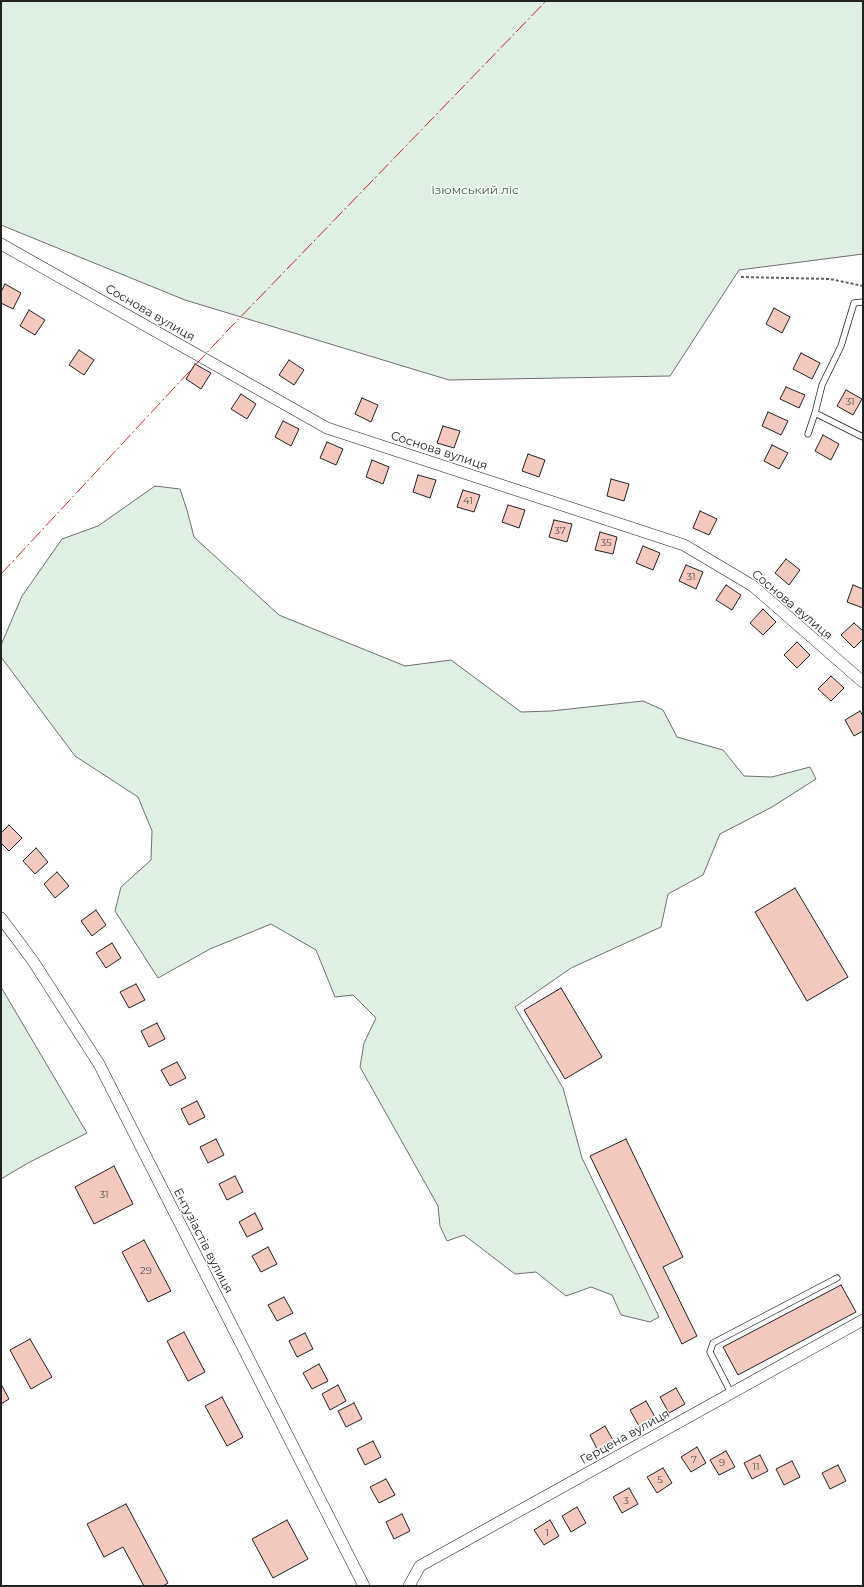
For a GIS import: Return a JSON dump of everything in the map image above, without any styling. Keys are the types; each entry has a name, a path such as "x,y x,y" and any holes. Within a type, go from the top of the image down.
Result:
{"street":[{"name":"Соснова вулиця","path":"1,244 327,428 684,545 753,586 863,682"},
{"name":"Ентузіастів вулиця","path":"1,918 33,961 99,1064 364,1586"},
{"name":"Герцена вулиця","path":"409,1586 420,1566 863,1320"}],"lane":[{"path":"808,434 822,385 841,346 854,304 863,302"},
{"path":"815,413 863,437"},
{"path":"731,1393 710,1352 713,1343 837,1278"}],"path":[{"path":"741,277 830,279 863,286"}],"green space":[{"name":"Ізюмський ліс","path":"1,1 863,1 863,254 739,270 670,376 449,380 185,300 1,225"},
{"path":"155,486 180,489 194,537 279,615 405,666 451,660 521,712 551,711 643,701 663,710 677,737 723,750 744,776 772,777 810,767 816,779 772,807 720,834 703,875 668,894 661,927 571,968 515,1007 563,1088 582,1158 659,1317 650,1322 621,1315 612,1295 591,1287 566,1296 536,1272 515,1274 464,1235 447,1241 440,1226 438,1206 360,1067 364,1043 376,1018 353,995 335,997 316,950 271,924 210,949 158,978 115,911 121,887 151,860 152,831 138,797 75,756 1,657 1,645 22,596 62,539 98,526"},
{"path":"1,987 87,1133 28,1163 1,1179"}],"building":[{"path":"5,284 21,293 13,309 1,303 1,292"},
{"path":"774,308 790,317 782,333 766,324"},
{"path":"29,310 45,320 35,335 20,326"},
{"path":"79,350 94,360 84,375 69,365"},
{"path":"801,353 820,363 812,379 793,369"},
{"path":"289,360 304,370 294,385 279,375"},
{"path":"195,364 211,373 201,389 186,379"},
{"path":"786,387 805,395 799,408 780,399"},
{"path":"846,390 862,399 853,415 837,406"},
{"path":"241,394 256,404 247,419 231,409"},
{"path":"362,398 378,405 371,422 355,414"},
{"path":"768,412 788,421 781,435 762,426"},
{"path":"283,421 299,429 291,446 275,437"},
{"path":"443,426 460,431 454,448 437,443"},
{"path":"823,435 839,444 831,460 815,451"},
{"path":"327,442 343,449 336,465 320,458"},
{"path":"772,445 788,453 779,469 764,461"},
{"path":"528,454 545,460 539,477 522,471"},
{"path":"372,460 389,467 383,484 366,477"},
{"path":"418,475 436,480 430,498 413,492"},
{"path":"611,479 629,484 624,501 607,496"},
{"path":"463,490 480,495 474,512 457,507"},
{"path":"508,505 525,510 519,528 502,522"},
{"path":"700,511 717,519 709,535 693,528"},
{"path":"554,520 572,524 567,542 549,537"},
{"path":"600,532 617,537 613,554 595,550"},
{"path":"643,546 660,553 653,570 636,563"},
{"path":"786,559 800,570 789,585 775,573"},
{"path":"686,565 703,572 696,589 679,581"},
{"path":"726,585 741,595 732,610 716,600"},
{"path":"853,585 863,589 863,608 847,602"},
{"path":"763,609 776,622 763,635 750,623"},
{"path":"854,623 863,631 863,639 854,648 841,635"},
{"path":"797,642 810,655 797,668 784,655"},
{"path":"831,676 844,688 831,701 818,689"},
{"path":"860,711 863,716 863,731 854,736 845,720"},
{"path":"9,825 22,838 9,851 1,843 1,833"},
{"path":"36,848 48,862 35,874 23,861"},
{"path":"57,872 69,886 55,898 44,884"},
{"path":"795,888 848,977 807,1001 755,912"},
{"path":"96,910 106,925 92,936 81,921"},
{"path":"112,943 121,958 106,968 96,953"},
{"path":"136,984 145,1000 129,1008 120,992"},
{"path":"561,988 602,1057 565,1079 524,1010"},
{"path":"157,1023 165,1039 149,1047 141,1031"},
{"path":"177,1062 186,1078 170,1086 161,1070"},
{"path":"197,1101 205,1117 189,1125 181,1109"},
{"path":"216,1139 224,1155 208,1163 200,1147"},
{"path":"626,1139 683,1257 663,1267 697,1336 682,1344 590,1156"},
{"path":"114,1166 133,1204 94,1224 75,1187"},
{"path":"235,1176 243,1192 227,1200 219,1184"},
{"path":"255,1213 263,1229 247,1237 239,1222"},
{"path":"144,1240 171,1291 148,1302 122,1252"},
{"path":"268,1247 277,1264 261,1272 252,1256"},
{"path":"841,1285 856,1312 738,1375 723,1347"},
{"path":"284,1297 293,1313 277,1321 268,1305"},
{"path":"184,1332 205,1372 188,1381 167,1341"},
{"path":"305,1333 313,1349 297,1357 289,1341"},
{"path":"30,1339 52,1377 31,1389 10,1350"},
{"path":"319,1364 328,1381 312,1389 303,1373"},
{"path":"1,1384 9,1399 1,1404"},
{"path":"338,1385 346,1401 330,1410 322,1394"},
{"path":"676,1388 685,1404 669,1413 660,1397"},
{"path":"222,1397 243,1437 227,1446 205,1406"},
{"path":"646,1401 655,1417 639,1426 630,1410"},
{"path":"354,1403 362,1419 346,1427 338,1411"},
{"path":"605,1426 614,1442 598,1451 590,1435"},
{"path":"373,1441 381,1457 365,1465 357,1449"},
{"path":"697,1447 706,1463 691,1472 681,1457"},
{"path":"726,1451 735,1467 719,1475 710,1460"},
{"path":"760,1455 768,1471 752,1479 744,1463"},
{"path":"792,1461 800,1477 784,1485 776,1469"},
{"path":"838,1465 846,1481 830,1489 822,1473"},
{"path":"663,1468 672,1483 657,1493 647,1477"},
{"path":"386,1479 395,1495 379,1503 370,1487"},
{"path":"629,1488 638,1504 622,1513 613,1497"},
{"path":"126,1504 168,1583 163,1586 144,1586 123,1547 104,1557 87,1524"},
{"path":"577,1507 586,1523 571,1532 562,1516"},
{"path":"402,1514 410,1531 394,1539 386,1522"},
{"path":"287,1520 308,1559 273,1578 252,1539"},
{"path":"550,1520 559,1536 544,1545 534,1530"}],"power":[{"path":"1,574 228,330 546,1"}]}
